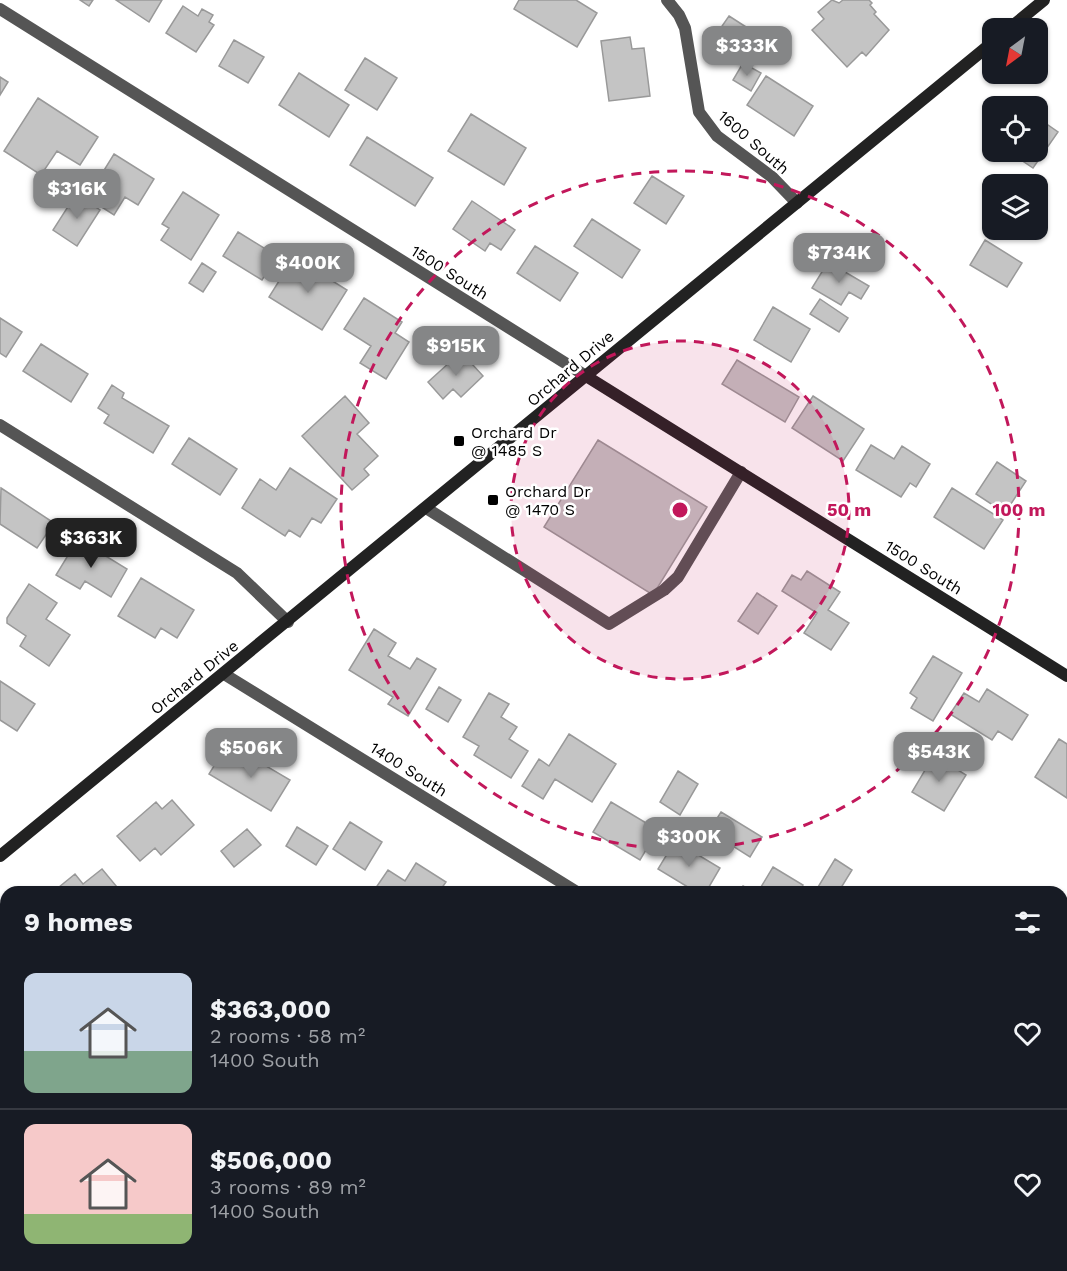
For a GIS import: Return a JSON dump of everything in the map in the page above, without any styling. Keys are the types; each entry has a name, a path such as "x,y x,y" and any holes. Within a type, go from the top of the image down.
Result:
{"main road":[{"path":"1022,18 1044,0"},
{"name":"Orchard Drive","path":"0,856 982,51"},
{"name":"1500 South","path":"586,376 1067,675"}],"street":[{"name":"1600 South","path":"667,0 679,15 685,28 695,96 703,118 717,136 772,177 797,203"},
{"name":"1500 South","path":"0,9 586,376"},
{"path":"0,424 237,573 288,622"},
{"path":"426,508 609,624 664,590 678,577 741,472"},
{"name":"1400 South","path":"224,674 567,886"}],"building":[{"path":"80,0 93,0 89,6"},
{"path":"116,0 162,0 149,22"},
{"path":"519,0 576,0 597,13 577,47 514,9"},
{"path":"832,0 839,3 843,0 869,0 876,12 874,14 889,30 866,56 862,52 847,67 812,30 824,19 818,12"},
{"path":"183,6 198,16 202,9 213,15 209,22 214,25 196,52 166,33"},
{"path":"729,16 754,32 746,45 720,29"},
{"path":"630,37 632,49 644,48 650,96 609,101 601,41"},
{"path":"234,40 264,57 248,83 219,66"},
{"path":"365,58 397,78 377,110 345,90"},
{"path":"743,63 761,73 751,91 733,80"},
{"path":"299,73 349,105 329,137 279,105"},
{"path":"766,76 813,106 794,136 747,105"},
{"path":"0,77 8,82 0,95"},
{"path":"38,98 98,137 80,165 57,151 41,175 4,151"},
{"path":"471,114 526,148 504,185 448,151"},
{"path":"1048,125 1058,132 1048,146"},
{"path":"367,137 433,178 415,206 350,165"},
{"path":"114,154 154,179 138,205 125,197 114,215 100,206 111,188 98,180"},
{"path":"1024,162 1037,162 1033,168"},
{"path":"652,176 684,196 666,224 634,203"},
{"path":"183,192 219,215 191,260 161,240 169,228 162,224"},
{"path":"76,194 100,210 77,246 53,230"},
{"path":"472,201 515,230 501,250 490,243 485,251 453,229"},
{"path":"592,219 640,250 622,278 574,246"},
{"path":"238,232 277,256 262,280 223,256"},
{"path":"985,240 1022,263 1007,287 970,265"},
{"path":"535,246 578,273 560,301 517,273"},
{"path":"294,257 347,290 322,330 269,297"},
{"path":"828,262 869,286 861,299 849,292 841,305 812,288"},
{"path":"202,263 216,272 203,292 189,283"},
{"path":"364,298 402,322 395,333 409,342 386,379 360,363 371,346 344,329"},
{"path":"820,299 848,318 839,332 810,314"},
{"path":"773,307 810,329 791,362 754,340"},
{"path":"0,318 22,332 6,357 0,353"},
{"path":"41,344 88,374 71,402 23,371"},
{"path":"461,352 483,376 461,397 453,389 443,399 428,382"},
{"path":"737,360 799,397 785,422 722,384"},
{"path":"112,385 124,393 122,398 169,426 153,453 104,423 109,415 98,408"},
{"path":"345,396 369,423 357,434 378,456 364,469 369,475 352,490 302,436"},
{"path":"813,396 864,429 843,461 792,428"},
{"path":"189,438 237,469 220,495 172,464"},
{"path":"598,440 707,507 653,595 544,527"},
{"path":"871,445 894,459 902,446 930,464 916,487 910,483 901,497 856,470"},
{"path":"997,462 1026,481 1005,513 976,494"},
{"path":"290,468 337,499 321,523 312,518 300,537 289,530 285,536 242,508 260,479 276,490"},
{"path":"1,488 54,523 37,548 0,524"},
{"path":"952,488 1003,520 984,549 934,517"},
{"path":"78,539 127,569 111,597 85,581 80,589 56,575"},
{"path":"807,571 840,592 828,610 849,623 831,650 804,633 817,613 782,591 792,575 801,580"},
{"path":"141,578 194,610 177,638 161,628 155,638 118,616"},
{"path":"29,584 57,603 46,619 70,635 49,666 20,646 26,636 7,623 7,618"},
{"path":"757,593 777,606 758,634 738,621"},
{"path":"374,629 396,643 388,656 410,669 417,658 436,669 408,716 388,704 393,697 349,670"},
{"path":"933,656 962,673 933,721 911,708 917,698 910,693"},
{"path":"0,681 35,704 17,731 0,720"},
{"path":"439,687 461,700 448,722 426,709"},
{"path":"987,689 1028,715 1012,740 998,731 992,740 950,714 964,693 979,702"},
{"path":"489,693 509,704 501,717 517,727 509,739 528,751 511,778 474,755 479,746 463,737"},
{"path":"569,734 616,764 592,802 555,779 543,799 522,786 539,759 549,766"},
{"path":"1059,739 1067,744 1067,798 1035,777"},
{"path":"224,750 252,766 256,760 290,780 271,811 209,774"},
{"path":"934,755 966,775 944,811 912,792"},
{"path":"678,771 698,784 680,815 660,802"},
{"path":"172,800 194,825 161,855 155,848 140,861 117,836 156,802 162,809"},
{"path":"611,802 658,830 640,860 593,832"},
{"path":"721,812 762,837 750,857 709,831"},
{"path":"350,822 382,842 365,870 333,849"},
{"path":"297,827 328,846 316,865 286,846"},
{"path":"247,829 261,845 234,867 221,851"},
{"path":"675,841 720,868 710,886 686,886 658,869"},
{"path":"835,859 852,870 842,886 819,886"},
{"path":"416,863 446,882 443,886 377,886 388,870 405,881"},
{"path":"773,867 803,885 802,886 762,886"},
{"path":"102,869 116,886 60,886 75,874 83,884"}],"place":[{"name":"Orchard Dr @ 1485 S","path":"459,441"},
{"name":"Orchard Dr @ 1470 S","path":"493,500"}]}
